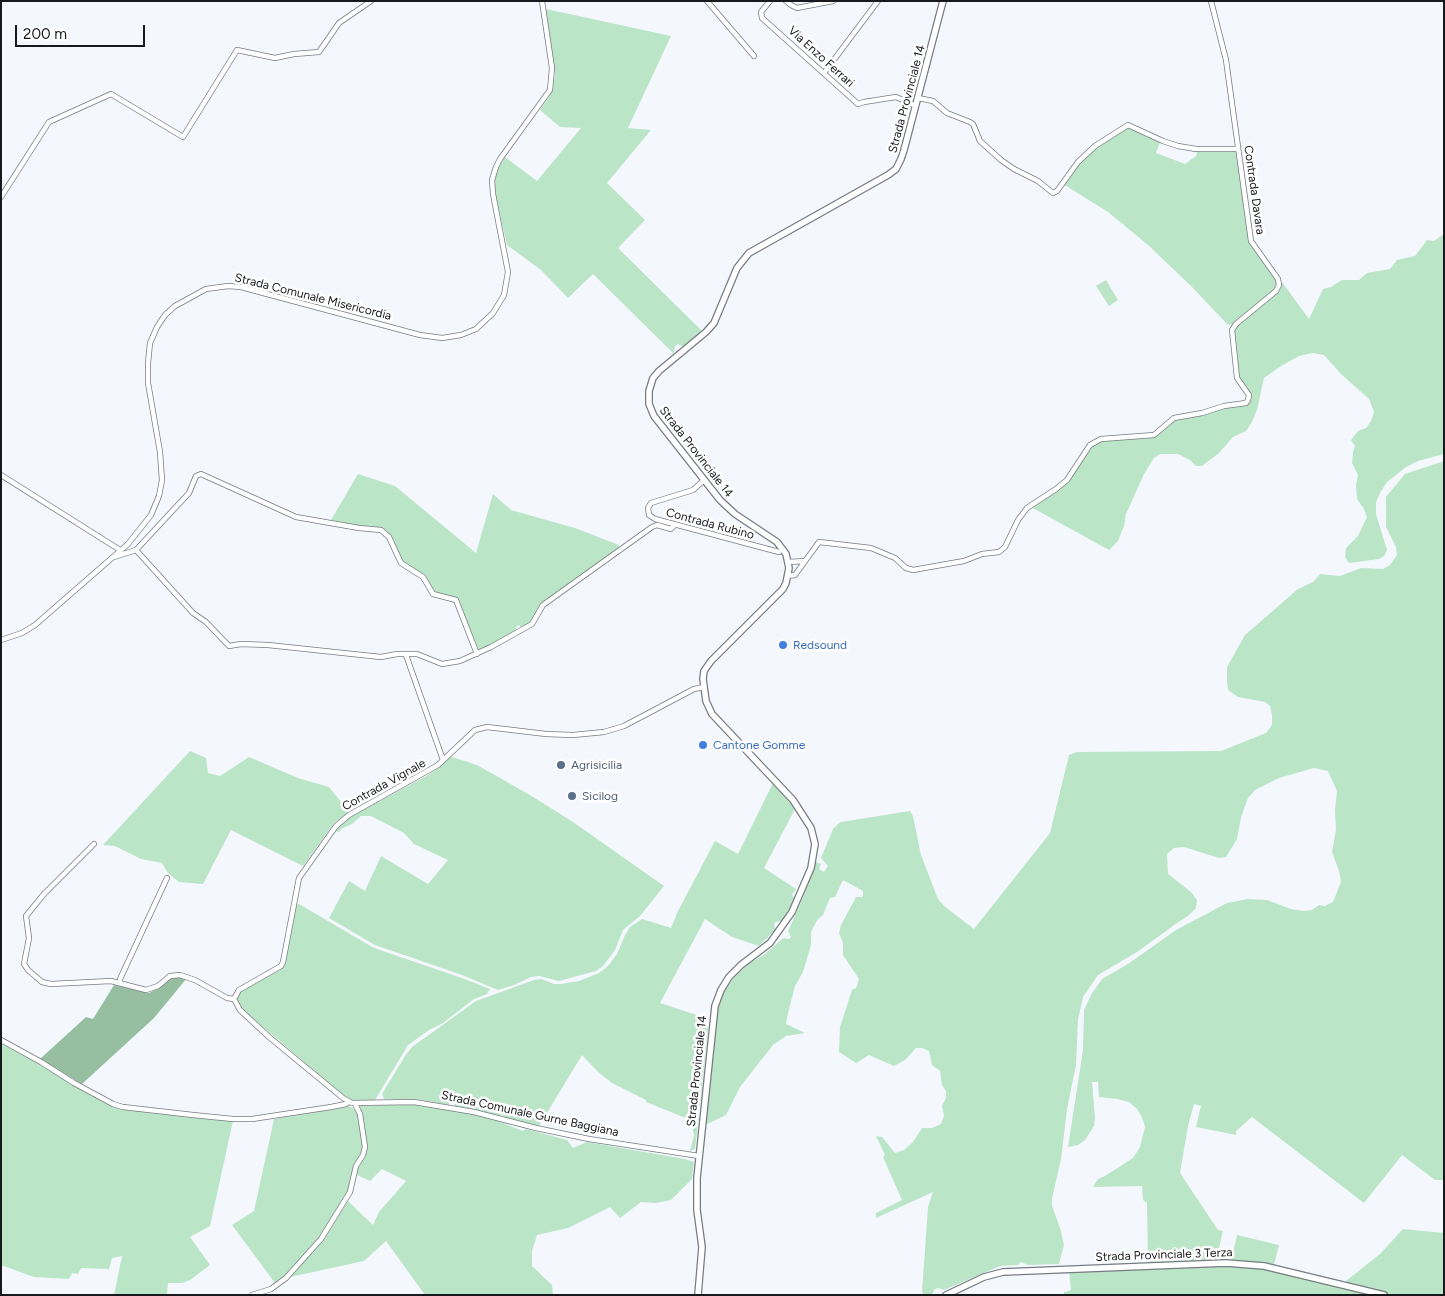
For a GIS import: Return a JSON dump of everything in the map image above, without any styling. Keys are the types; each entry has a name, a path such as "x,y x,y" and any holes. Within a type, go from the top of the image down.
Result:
{"main road":[{"name":"Strada Provinciale 14","path":"788,562 786,554 777,542 727,508 704,480 659,423 651,410 649,391 653,378 666,364 711,327 737,268 749,253 880,180 896,169 902,159 943,1"},
{"path":"788,562 788,576"},
{"name":"Strada Provinciale 14","path":"698,1295 702,1247 697,1200 699,1156 712,1021 717,999 724,984 734,971 770,943 792,912 811,868 815,844 811,828 793,800 712,714 706,701 703,676 707,666 783,589 788,576"},
{"name":"Strada Provinciale 3 Terza","path":"946,1295 994,1274 1014,1270 1226,1263 1264,1266 1384,1295"}],"street":[{"path":"1,197 49,122 111,94 183,137 238,50 275,58 319,52 338,23 371,1"},
{"name":"Strada Comunale Misericordia","path":"1,640 22,633 35,625 128,544 146,522 159,496 161,487 160,452 148,383 150,343 165,315 175,306 206,289 228,286 241,287 420,335 442,338 462,335 476,328 498,308 506,288 508,272 492,180 500,159 550,90 552,68 542,1"},
{"path":"707,1 754,56"},
{"name":"Via Enzo Ferrari","path":"770,1 761,12 762,18 858,104 896,97 916,106"},
{"path":"786,1 791,6 797,8 833,1"},
{"path":"824,73 878,1"},
{"name":"Contrada Davara","path":"788,576 795,575 819,542 871,548 895,558 906,568 913,570 964,562 982,554 999,552 1005,547 1018,520 1028,508 1067,480 1090,444 1100,439 1154,435 1174,418 1202,413 1248,400 1249,395 1237,378 1232,330 1236,324 1276,291 1279,285 1278,279 1251,242 1226,60 1211,1"},
{"path":"918,98 933,101 947,113 973,124 980,141 1001,160 1038,181 1052,193 1057,191 1078,162 1095,146 1128,125 1162,142 1178,146 1196,149 1238,149"},
{"path":"112,558 136,550 190,493 196,476 201,474 296,517 380,530 389,537 402,563 423,577 433,594 456,600 477,654"},
{"path":"1,475 120,550"},
{"name":"Contrada Rubino","path":"704,480 693,490 658,500 649,506 649,515 654,519 778,552"},
{"path":"136,550 187,606 206,622 228,646 241,644 268,645 381,657 397,654 417,654 442,664 460,661 477,654 532,624 543,605 652,527 657,525 672,529 676,525"},
{"path":"788,562 804,561"},
{"path":"406,655 443,760"},
{"name":"Contrada Vignale","path":"234,999 239,990 281,966 299,878 336,826 349,815 438,765 468,735 480,728 501,728 546,734 604,732 624,726 694,690 704,687"},
{"path":"94,844 44,894 26,916 29,938 24,964 28,970 42,982 55,985 106,981 146,990 158,986 170,976 180,976 195,980 227,998 234,999 240,1010 349,1102 355,1104 360,1114 365,1147 363,1156 356,1166 350,1192 321,1239 286,1278 272,1289 252,1295"},
{"path":"120,983 120,979 167,878"},
{"path":"1,1040 74,1083 113,1104 123,1107 217,1118 252,1119 331,1107 349,1102"},
{"name":"Strada Comunale Gurne Baggiana","path":"355,1104 414,1102 474,1112 580,1137 699,1156"}],"green space":[{"path":"546,9 671,36 628,128 651,130 607,183 645,220 618,248 702,331 684,347 678,344 675,346 674,354 593,274 568,298 541,270 507,245 494,189 494,179 505,157 537,181 581,128 560,127 540,110 550,96 555,76"},
{"path":"1127,127 1160,142 1156,153 1185,164 1196,156 1197,151 1236,152 1249,242 1278,283 1275,290 1232,325 1227,324 1148,245 1108,212 1063,184 1094,148"},
{"path":"1444,234 1444,454 1418,461 1406,467 1387,482 1380,493 1376,502 1376,514 1387,550 1384,556 1379,559 1349,563 1345,557 1346,548 1358,536 1367,517 1357,499 1356,485 1358,475 1352,463 1355,446 1351,440 1358,431 1366,428 1374,412 1369,399 1342,375 1324,355 1313,353 1299,356 1264,378 1257,410 1246,431 1233,437 1219,453 1202,466 1196,466 1190,460 1178,454 1160,454 1154,458 1144,474 1126,514 1118,541 1109,550 1031,507 1057,490 1092,446 1102,441 1151,438 1159,434 1174,419 1203,415 1250,401 1238,377 1233,331 1237,325 1281,288 1282,282 1309,319 1323,289 1331,287 1342,280 1359,280 1367,273 1390,269 1397,260 1415,256 1427,240 1434,241"},
{"path":"1106,280 1118,300 1109,306 1096,286"},
{"path":"1444,461 1444,1180 1435,1180 1402,1155 1364,1203 1252,1117 1236,1131 1236,1135 1196,1127 1201,1106 1194,1104 1188,1126 1180,1173 1218,1230 1223,1231 1217,1256 1208,1261 1148,1262 1147,1203 1143,1200 1142,1186 1093,1187 1098,1179 1133,1158 1140,1147 1145,1127 1137,1109 1129,1102 1099,1097 1098,1082 1092,1082 1094,1126 1085,1140 1078,1145 1068,1147 1083,1050 1084,1010 1092,993 1102,979 1128,964 1176,930 1227,903 1248,899 1267,900 1291,909 1304,911 1333,902 1341,882 1332,852 1336,830 1335,810 1337,791 1328,771 1314,768 1279,778 1255,790 1248,798 1241,817 1237,839 1226,857 1219,858 1184,847 1174,848 1167,854 1168,874 1191,892 1197,900 1196,908 1188,916 1137,952 1098,975 1083,997 1078,1020 1076,1065 1067,1109 1061,1159 1052,1199 1052,1206 1064,1245 1059,1264 1028,1265 1021,1262 1018,1265 1000,1266 944,1290 938,1288 934,1290 932,1295 924,1295 922,1292 928,1207 933,1192 876,1218 876,1213 902,1200 876,1136 882,1137 895,1153 904,1150 913,1142 922,1128 932,1128 941,1124 944,1116 942,1106 946,1098 946,1091 942,1085 940,1071 932,1065 929,1051 922,1048 916,1048 905,1060 894,1066 869,1055 856,1063 839,1052 840,1027 852,990 856,988 859,979 843,955 843,943 839,933 841,925 856,897 863,897 863,891 843,880 835,897 830,898 823,915 817,920 811,932 811,945 803,972 795,986 788,1013 786,1024 805,1033 786,1036 773,1045 740,1087 726,1115 705,1125 720,1000 727,986 737,974 765,954 783,938 789,939 791,937 788,931 816,862 821,864 819,869 824,872 828,866 821,858 833,829 837,825 841,822 910,811 913,816 921,855 938,899 944,906 974,929 1050,833 1069,755 1077,752 1221,751 1266,733 1272,725 1270,706 1265,702 1238,697 1228,690 1227,667 1245,635 1298,589 1313,582 1320,574 1340,576 1361,568 1383,569 1390,565 1397,555 1396,547 1386,527 1386,497 1405,474"},
{"path":"358,474 395,486 476,553 493,494 511,510 575,528 619,545 618,549 544,601 528,625 521,628 519,625 516,627 516,633 479,650 457,599 434,592 424,575 402,561 390,535 381,529 331,520"},
{"path":"190,751 206,758 208,773 220,776 249,757 298,778 329,787 349,812 334,823 303,866 231,830 203,884 179,882 168,873 162,863 141,859 115,846 103,845"},
{"path":"449,756 477,765 530,795 573,822 664,886 640,916 623,930 615,950 603,966 596,971 559,981 539,976 531,977 498,990 462,975 375,945 329,918 349,881 365,891 381,856 428,884 448,860 414,844 404,833 371,816 361,816 339,832 335,831 352,816 428,775 440,767"},
{"path":"773,783 795,809 764,868 796,889 792,895 794,898 786,915 782,921 775,922 774,926 776,929 759,946 732,937 705,919 660,1003 706,1018 705,1022 708,1027 700,1105 696,1107 695,1112 699,1114 695,1149 690,1151 694,1135 691,1122 688,1119 646,1102 646,1100 612,1083 598,1072 582,1055 539,1126 504,1117 502,1114 499,1117 455,1106 453,1098 450,1097 449,1105 416,1099 384,1099 382,1094 412,1047 476,1001 534,980 541,979 554,984 561,984 579,981 599,973 608,966 617,954 630,927 642,919 671,928 715,841 738,854"},
{"path":"296,904 374,948 490,989 487,994 474,999 443,1023 429,1030 408,1045 375,1100 349,1100 243,1010 237,1002 236,998 241,991 284,966"},
{"path":"171,977 187,978 154,1018 82,1084 40,1059 86,1017 93,1019 114,985 149,993 159,988"},
{"path":"1,1043 97,1097 123,1109 233,1121 210,1226 190,1237 210,1265 190,1280 182,1283 168,1283 167,1295 114,1295 122,1256 112,1258 109,1269 81,1268 78,1274 72,1273 69,1279 34,1277 1,1265"},
{"path":"422,1104 472,1114 498,1121 523,1131 526,1129 567,1140 573,1148 587,1142 685,1159 694,1162 692,1179 671,1200 656,1203 641,1202 620,1218 610,1207 568,1228 537,1235 532,1251 532,1266 552,1285 553,1295 425,1295 386,1241 364,1261 290,1277 323,1241 348,1201 373,1225 379,1212 406,1181 382,1169 370,1181 357,1175 357,1169 365,1157 367,1147 360,1106"},
{"path":"349,1106 359,1115 363,1145 348,1191 320,1238 275,1283 232,1225 254,1211 274,1119"},
{"path":"1403,1229 1444,1233 1444,1295 1390,1295 1347,1283 1346,1281 1380,1254"},
{"path":"1237,1235 1279,1245 1274,1265 1231,1261"},
{"path":"1226,1266 1264,1269 1371,1295 1064,1295 1064,1292 1071,1290 1069,1271"}],"place":[{"name":"Redsound","path":"783,645"},
{"name":"Cantone Gomme","path":"703,745"},
{"name":"Agrisicilia","path":"561,765"},
{"name":"Sicilog","path":"572,796"}]}
